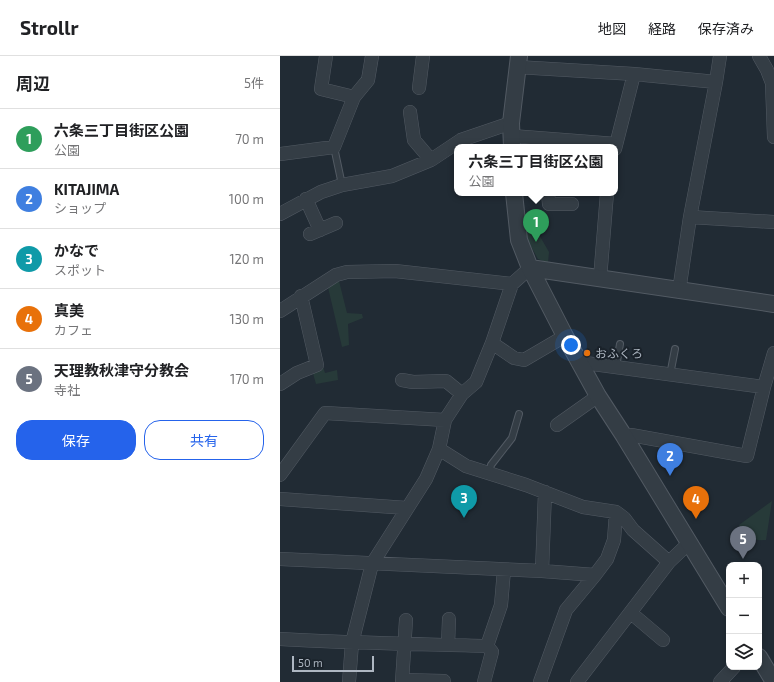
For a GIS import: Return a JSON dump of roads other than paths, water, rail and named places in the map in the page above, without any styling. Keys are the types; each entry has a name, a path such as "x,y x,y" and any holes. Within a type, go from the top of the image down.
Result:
{"street":[{"path":"326,56 321,90 354,97"},
{"path":"280,154 334,147 354,97 368,80 372,56"},
{"path":"419,88 423,56"},
{"path":"679,291 690,217 720,56"},
{"path":"758,56 768,70 772,83 774,137"},
{"path":"511,135 518,61 716,82"},
{"path":"616,144 634,74"},
{"path":"410,112 414,140 431,160"},
{"path":"455,144 461,140 511,135 597,144"},
{"path":"280,214 306,198 321,192 342,185 392,176 431,160 454,145"},
{"path":"514,196 519,240 530,268 578,362 726,603"},
{"path":"548,196 549,204 572,204"},
{"path":"600,279 607,196"},
{"path":"306,198 315,232 336,223"},
{"path":"690,217 774,222"},
{"path":"530,268 774,304"},
{"path":"349,682 352,643 372,564 426,479 438,449 445,420 462,394 476,382 492,343 512,284 530,268"},
{"path":"280,311 301,296 336,275 348,272 395,270 512,284"},
{"path":"280,384 298,373 317,365 301,296"},
{"path":"492,343 514,358 524,360 565,336"},
{"path":"624,436 631,435 747,456 774,353"},
{"path":"578,362 764,387"},
{"path":"402,380 413,382 446,381 462,394"},
{"path":"558,425 598,396"},
{"path":"280,475 325,413 445,420"},
{"path":"438,449 466,466 545,492 583,507 616,512 624,518 633,530 669,562"},
{"path":"542,571 545,492"},
{"path":"280,499 407,508"},
{"path":"540,682 566,610 607,559 614,540 616,512"},
{"path":"577,682 669,562 689,543"},
{"path":"280,559 542,571 595,575"},
{"path":"487,646 501,605 504,570"},
{"path":"631,613 663,640"},
{"path":"448,645 449,619"},
{"path":"406,620 402,681 444,681"},
{"path":"280,638 352,643 487,646 492,652 484,682"},
{"path":"762,662 774,682"},
{"path":"720,682 731,670"}],"lane":[{"path":"334,147 342,185"},
{"path":"616,367 620,344"},
{"path":"670,374 675,349"},
{"path":"489,473 491,465 512,438 519,414"}],"place":[{"name":"六条三丁目街区公園","path":"536,242"},
{"name":"おふくろ","path":"587,353"},
{"name":"KITAJIMA","path":"670,476"},
{"name":"かなで","path":"464,518"},
{"name":"真美","path":"696,519"},
{"name":"天理教秋津守分教会","path":"743,559"}]}
